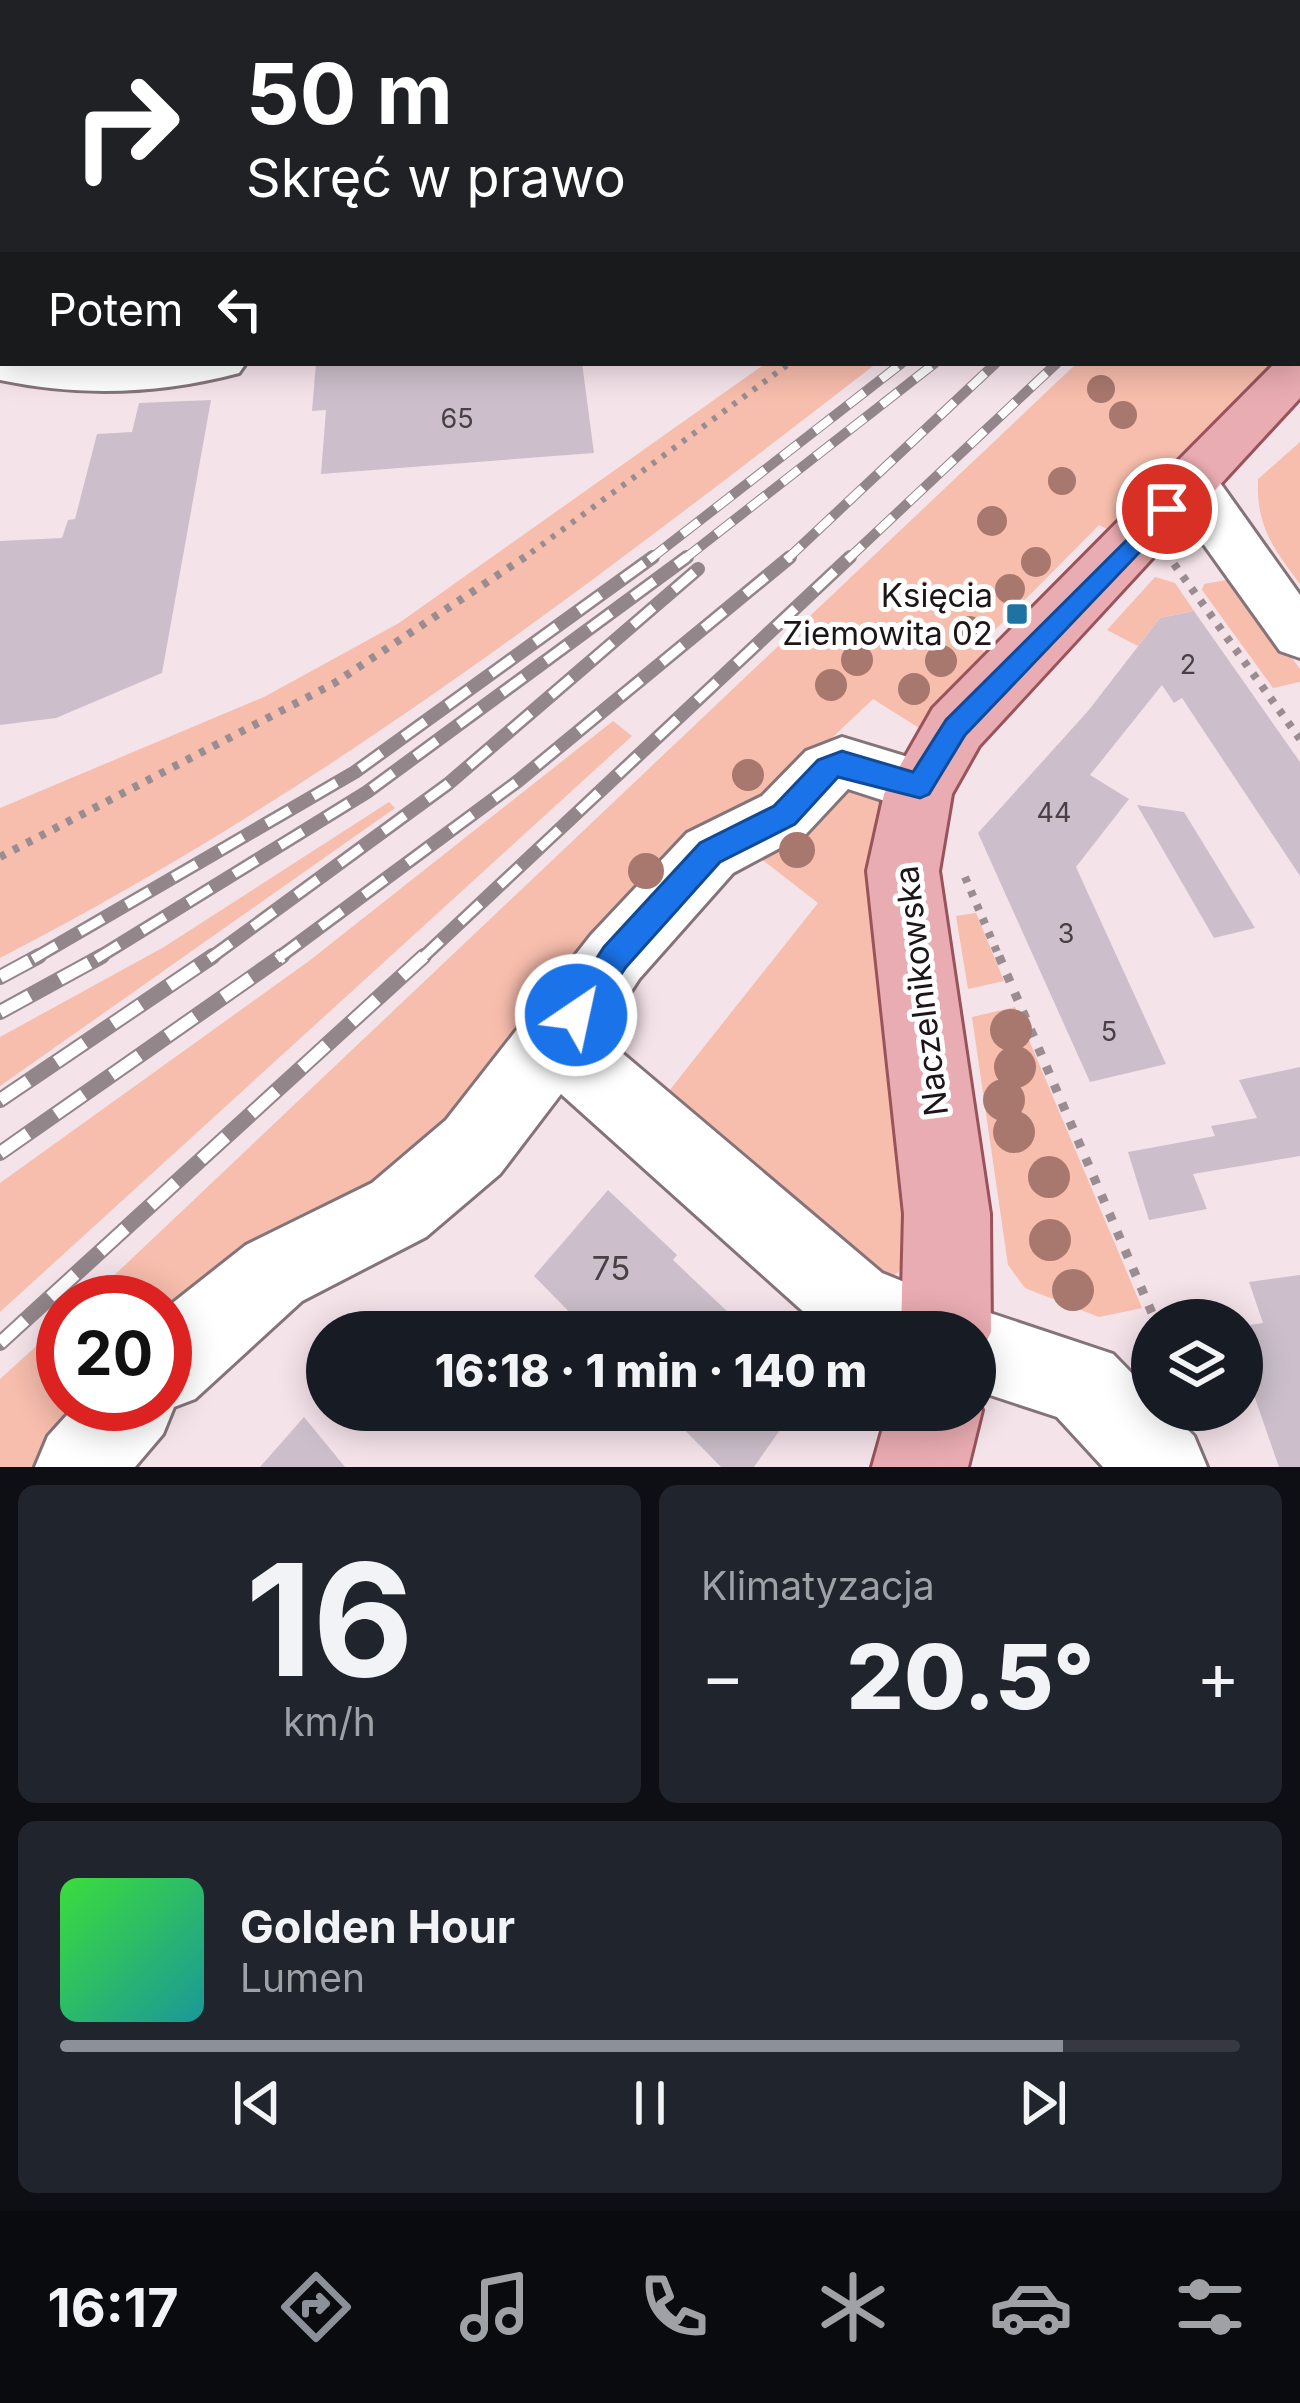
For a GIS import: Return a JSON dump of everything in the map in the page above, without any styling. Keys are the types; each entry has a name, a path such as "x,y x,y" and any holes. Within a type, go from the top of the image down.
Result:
{"main road":[{"name":"Naczelnikowska","path":"946,1311 947,1214 903,871 904,841 920,786 956,728 1300,368"},
{"path":"920,1467 929,1431"}],"street":[{"path":"4,366 53,378 97,380 243,368"},
{"path":"1193,482 1221,530 1300,636"},
{"path":"192,1340 274,1273 399,1210 473,1147 556,1043 615,957 710,853 784,815 828,769 842,763 920,786"},
{"path":"556,1043 855,1303 875,1311"},
{"path":"996,1356 1083,1384 1163,1467"},
{"path":"79,1467 110,1431"}],"path":[{"path":"0,857 333,684 480,590 786,366"},
{"path":"1170,558 1300,739"},
{"path":"961,869 1146,1299"}],"shaded area":[{"path":"762,366 873,366 559,604 344,755 119,894 0,958 0,808 264,697 399,623"},
{"path":"1074,366 1272,366 1115,533 1099,525 978,647 991,657 924,731 873,699 799,769 529,1065 192,1325 192,1275 114,1275"},
{"path":"1300,442 1300,584 1268,536 1258,479"},
{"path":"1155,577 1175,583 1194,611 1160,618 1138,646 1107,630"},
{"path":"1232,579 1300,669 1300,682 1273,688 1202,590 1204,584"},
{"path":"613,721 632,736 0,1312 0,1183 309,961"},
{"path":"837,792 882,796 872,859 913,1261 889,1279 665,1096 818,903 755,854"},
{"path":"389,802 395,808 0,1086 0,1037 164,947"},
{"path":"976,913 1004,981 968,989 956,916"},
{"path":"1015,1007 1138,1299 1131,1299 1131,1310 1099,1317 1025,1288 1008,1265 972,1017"},
{"path":"36,1346 36,1431 90,1431 60,1467 0,1467 0,1379"}],"building":[{"path":"316,366 582,366 594,453 321,474 326,410 312,411"},
{"path":"211,400 162,673 56,718 0,725 0,541 62,538 68,520 75,519 97,434 132,432 139,403"},
{"path":"1194,611 1300,762 1300,876 1182,698 1174,703 1162,685 1090,775 1129,799 1076,867 1166,1064 1090,1082 978,833 1088,711 1160,618"},
{"path":"1137,805 1184,812 1255,928 1214,938"},
{"path":"1300,1067 1300,1156 1193,1174 1207,1209 1149,1220 1128,1152 1215,1136 1211,1126 1257,1118 1239,1080"},
{"path":"608,1190 677,1255 673,1260 727,1311 568,1311 534,1276"},
{"path":"1300,1275 1300,1467 1279,1467 1263,1421 1263,1299 1255,1299 1249,1282"},
{"path":"304,1417 306,1431 315,1431 345,1467 260,1467"},
{"path":"686,1431 779,1431 754,1467 721,1467"}],"railway":[{"path":"651,558 898,366"},
{"path":"684,559 931,366"},
{"path":"786,560 993,366"},
{"path":"847,560 1054,366"},
{"path":"277,959 518,781 790,557"},
{"path":"421,959 850,557"},
{"path":"33,959 355,772 651,558"},
{"path":"96,959 367,792 684,559"},
{"path":"209,959 448,784 698,569"},
{"path":"0,977 39,956"},
{"path":"0,1012 102,956"},
{"path":"0,1100 213,956"},
{"path":"0,1153 282,956"},
{"path":"0,1343 424,956"}],"place":[{"name":"Księcia Ziemowita 02","path":"1017,614"}],"route":[{"path":"576,1015 615,957 710,853 784,815 828,769 842,763 920,786 956,728 1167,509"}]}
